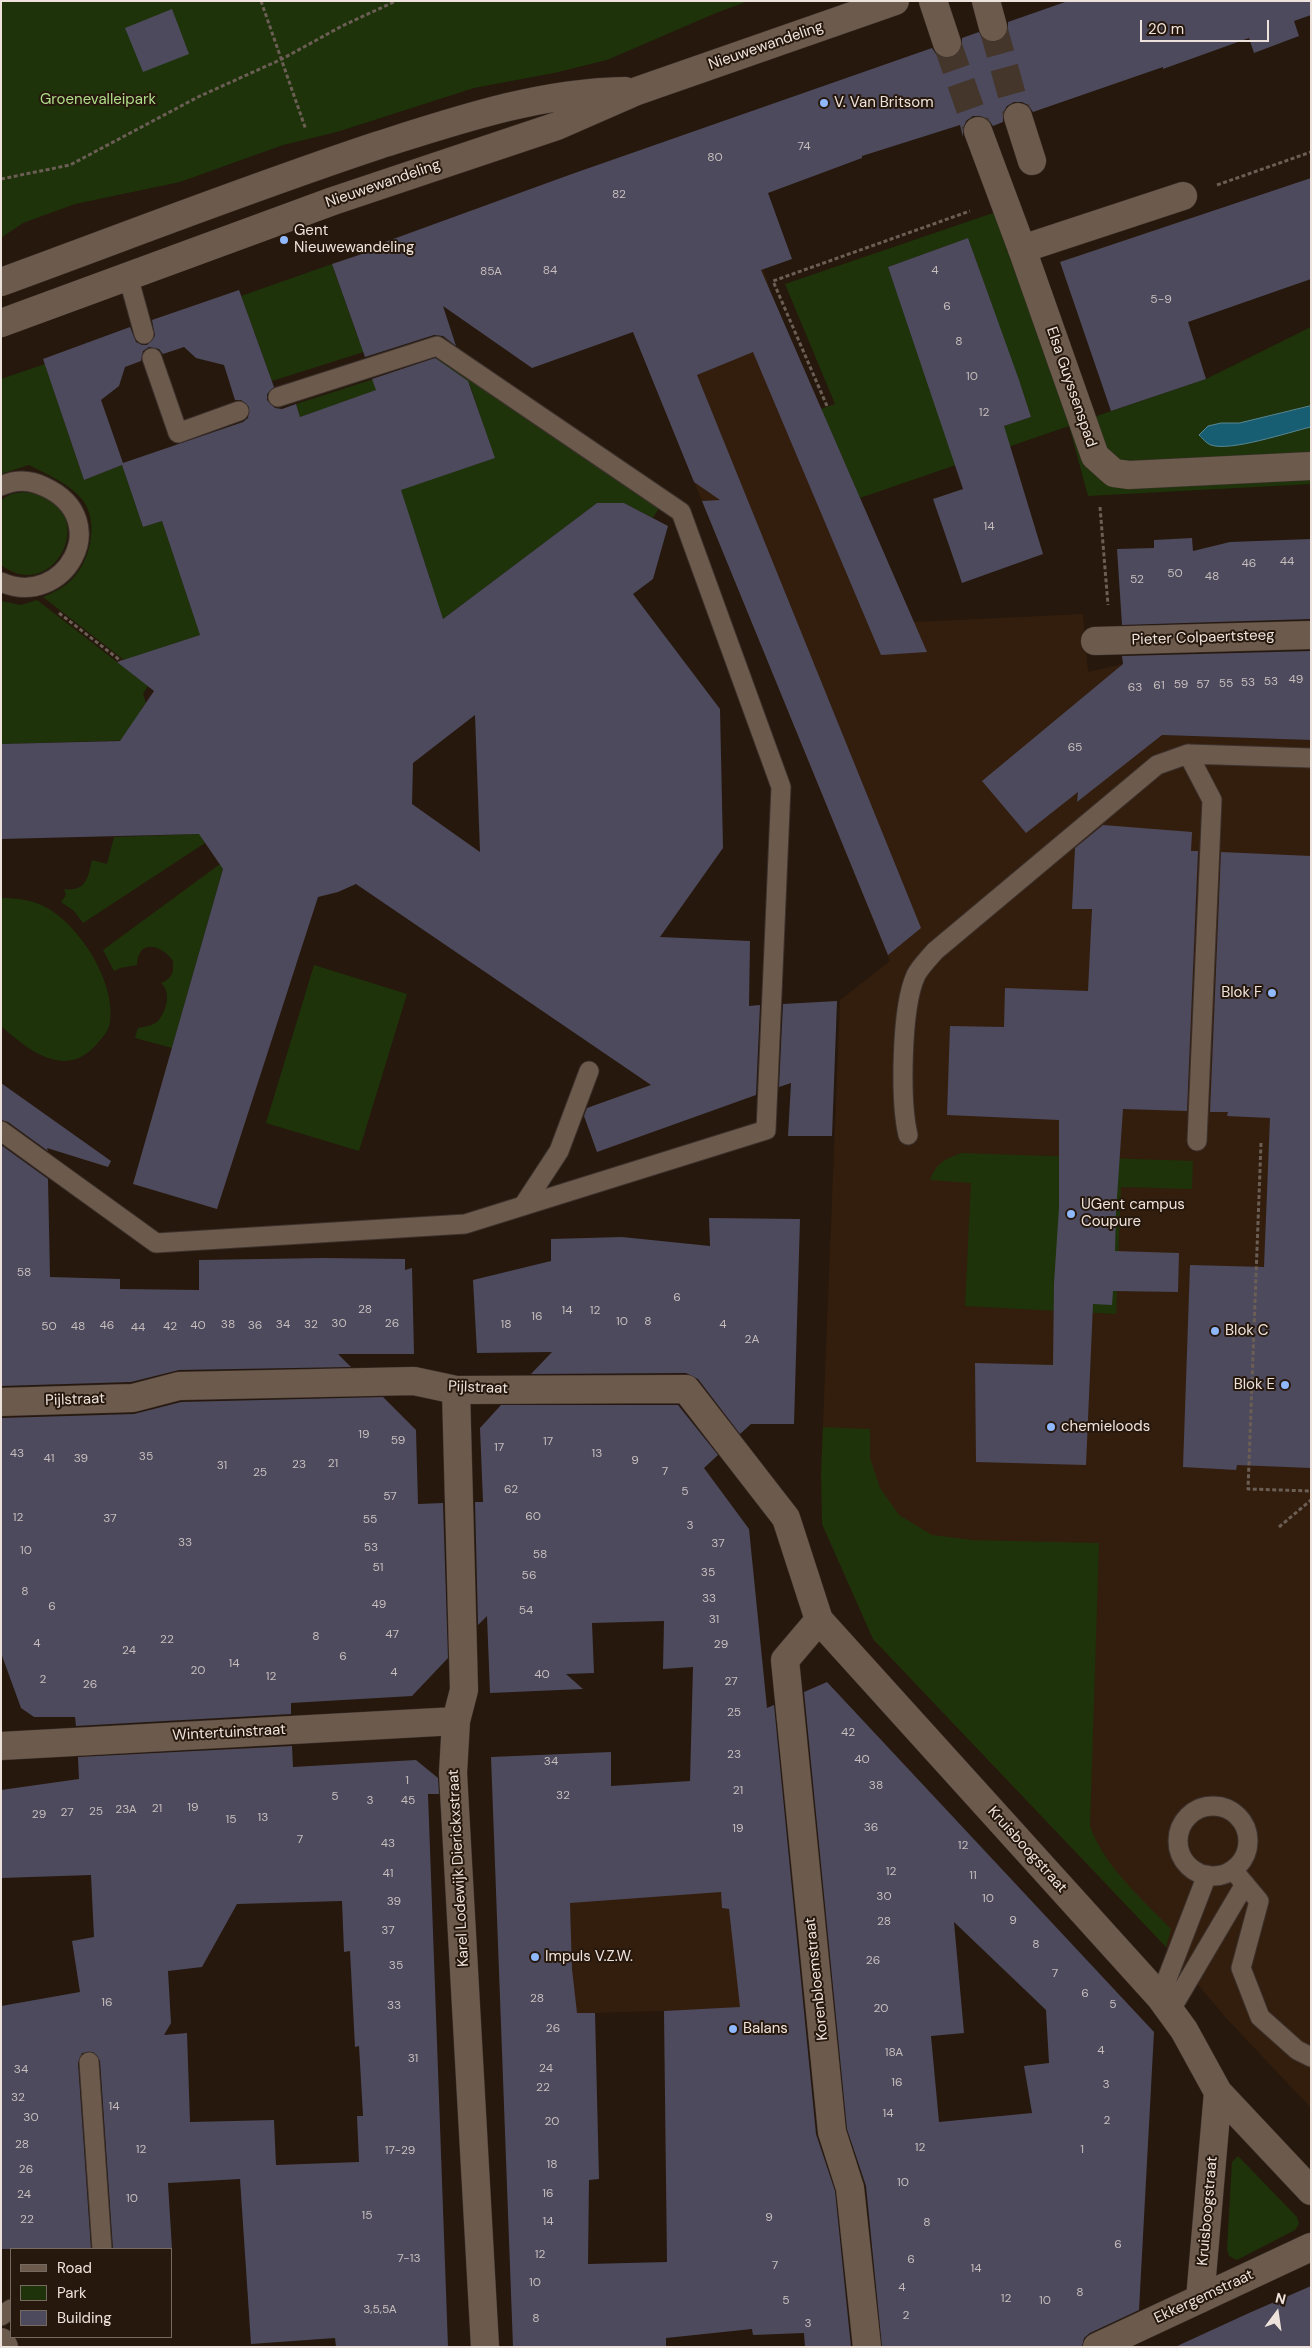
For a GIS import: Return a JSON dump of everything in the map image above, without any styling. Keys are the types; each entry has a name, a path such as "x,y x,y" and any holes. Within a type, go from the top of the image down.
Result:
{"street":[{"name":"Nieuwewandeling","path":"1,323 333,201 557,126 637,91 895,1"},
{"path":"933,1 947,43"},
{"path":"986,1 993,27"},
{"name":"Nieuwewandeling","path":"1,282 318,165 475,114 590,91 637,91"},
{"path":"1018,117 1032,161"},
{"name":"Elsa Guyssenspad","path":"978,131 1095,456 1114,473"},
{"name":"Nieuwewandeling","path":"128,276 129,256 251,211 280,179"},
{"path":"1022,249 1183,196"},
{"path":"1114,473 1129,475 1311,466"},
{"name":"Pieter Colpaertsteeg","path":"1103,641 1311,635"},
{"name":"Pijlstraat","path":"1,1402 133,1398 179,1386 414,1381 456,1390 686,1389 786,1518 818,1620"},
{"name":"Karel Lodewijk Dierickxstraat","path":"456,1390 464,1690 456,1721 453,1773 485,2347"},
{"name":"Kruisboogstraat","path":"818,1620 1165,2004 1184,2030 1218,2092 1311,2191"},
{"name":"Korenbloemstraat","path":"818,1620 785,1660 832,2132 850,2188 867,2347"},
{"name":"Wintertuinstraat","path":"1,1746 456,1721"},
{"name":"Kruisboogstraat","path":"1200,2300 1218,2092"},
{"name":"Ekkergemstraat","path":"1096,2347 1311,2247"},
{"path":"1,2342 4,2347"}],"lane":[{"path":"128,276 144,334"},
{"path":"1,1131 156,1243 465,1224 766,1130 781,787 681,512 437,346 278,397"},
{"path":"152,358 178,433 239,411"},
{"path":"1,486 12,481 35,482 58,493 72,506 80,528 76,550 67,569 52,580 31,587 10,586 1,582"},
{"path":"1188,754 1212,800 1197,1141"},
{"path":"908,1135 903,1114 906,1006 916,974 935,951 1157,765 1188,754 1311,758"},
{"path":"523,1206 559,1151 589,1072"},
{"path":"1165,2004 1239,1877 1248,1842 1246,1830 1240,1820 1230,1810 1206,1807 1194,1811 1182,1825 1178,1836 1178,1848 1183,1860 1191,1868 1207,1875 1239,1877 1259,1901 1241,1968 1260,2017 1297,2050 1311,2057"},
{"path":"1165,2004 1207,1875"},
{"path":"89,2062 102,2248"}],"path":[{"path":"261,1 318,165"},
{"path":"1,179 70,165 198,97 282,59 342,26 396,1"},
{"path":"1183,196 1311,152"},
{"path":"827,406 773,281 1003,199"},
{"path":"1103,641 1100,494 1114,473"},
{"path":"31,587 42,600 121,661"},
{"path":"1261,1143 1248,1489 1311,1491"},
{"path":"1279,1527 1311,1500"}],"shaded area":[{"name":"UGent campus Coupure","path":"763,269 773,299 914,622 1083,614 1088,672 1123,664 1124,711 1161,735 1311,740 1311,2108 1226,2018 1166,1947 873,1639 822,1524 821,1473 840,1000 890,961 610,276"},
{"name":"Balans","path":"782,1848 734,2191 666,2197 664,2011 560,2014 499,1969 572,1969 568,1853"}],"green space":[{"name":"Groenevalleipark","path":"1,1 749,1 716,13 607,60 554,73 474,88 337,132 283,145 180,182 75,204 23,223 1,238"},
{"path":"996,212 1070,425 1206,379 1311,327 1311,484 1088,496 1069,426 860,498 821,409 835,404 785,284","holes":["968,238 1031,417 949,445 888,267"]},
{"path":"332,264 359,341 395,342 272,381 241,296"},
{"path":"439,358 659,508 653,518 624,503 597,503 399,652 411,617 430,578 414,531 360,503 494,458 470,385 446,366 300,417 296,404"},
{"path":"45,364 84,480 122,465 143,527 162,521 200,635 124,660 43,597 61,588 75,576 87,555 91,531 87,508 81,498 63,483 29,465 1,474 1,379"},
{"path":"24,492 49,499 63,512 68,529 65,547 55,562 40,573 22,574 1,565 1,500 11,494"},
{"path":"37,600 148,686 143,694 146,703 141,709 148,713 135,740 1,744 1,601 21,605"},
{"path":"200,834 205,843 83,923 74,911 61,902 66,895 64,889 77,888 85,882 92,860 107,864 114,837"},
{"path":"220,864 223,869 172,1048 135,1038 138,1028 156,1023 163,1013 167,997 161,983 172,975 173,961 163,951 151,947 146,948 138,956 137,965 114,971 103,950"},
{"path":"1,898 26,900 38,903 49,909 73,930 94,959 108,991 110,1022 103,1037 84,1055 72,1060 59,1061 47,1058 23,1044 1,1026"},
{"path":"314,965 407,994 359,1151 266,1123"},
{"path":"962,1153 1193,1161 1192,1189 1121,1187 1116,1314 965,1306 971,1183 930,1180 942,1162"},
{"path":"823,1427 870,1429 870,1458 880,1488 899,1515 932,1535 972,1540 1099,1543 1090,1826 1104,1855 1124,1881 1171,1929 1166,1947 873,1639 822,1524 821,1473"},
{"path":"1238,2156 1297,2217 1299,2224 1295,2230 1237,2260 1229,2256 1227,2249 1232,2162"}],"water":[{"path":"1311,406 1311,427 1275,437 1245,444 1220,446 1209,444 1199,435 1208,426 1221,423 1239,423"}],"building":[{"path":"1068,1 1311,1 1311,15 1294,21 1299,36 1254,53 1249,38 1033,112 1028,105 1022,102 1014,102 1007,106 1003,113 1003,122 993,126 988,119 973,116 966,121 963,137 960,125 862,156 862,158 768,193 792,259 761,270 927,652 881,655 753,352 697,375 921,928 888,955 702,501 720,500 694,482 633,332 532,368 443,306 456,346 443,336 434,335 365,357 332,264 386,246 385,242 569,175 932,48 936,54 943,58 952,58 958,54 962,47 962,38 979,32 982,38 989,42 998,42 1004,38 1008,31 1008,22"},
{"path":"172,9 189,54 143,72 125,28"},
{"path":"1311,178 1311,279 1188,322 1206,379 1111,411 1060,262"},
{"path":"968,238 1031,417 1004,426 1043,554 962,583 933,499 963,489 888,267"},
{"path":"239,290 274,387 267,394 267,400 275,408 282,409 296,404 300,417 376,390 372,379 435,358 468,381 495,458 401,490 443,619 597,503 624,503 668,526 653,579 633,594 720,709 723,848 660,937 750,941 749,1006 760,1005 756,1095 597,1152 584,1116 587,1108 651,1085 356,884 338,892 318,897 217,1209 133,1184 223,869 199,834 1,839 1,744 120,741 154,691 117,662 200,635 162,521 143,527 122,465 84,480 43,359 130,327 136,342 147,345 155,336 152,320","holes":["149,347 159,349 163,354 184,347 196,358 224,365 235,400 241,400 249,407 248,418 243,422 123,463 101,400 119,386 125,367 141,361 143,351","475,715 480,852 412,804 413,763"]},
{"path":"1192,538 1193,551 1230,542 1311,539 1311,619 1122,625 1117,549 1154,548 1154,540"},
{"path":"1311,651 1311,740 1162,735 1077,802 1078,792 1026,833 982,781 1123,664 1122,656"},
{"path":"1103,825 1192,832 1191,851 1198,851 1187,1111 1123,1109 1116,1212 1115,1251 1179,1253 1178,1292 1113,1291 1112,1305 1093,1304 1086,1465 976,1462 975,1363 1053,1365 1054,1283 1059,1208 1059,1120 947,1115 950,1026 1004,1027 1005,988 1088,991 1092,909 1072,909 1075,848"},
{"path":"1221,852 1311,856 1311,1468 1237,1465 1236,1470 1183,1467 1190,1265 1264,1267 1270,1118 1227,1116 1228,1112 1210,1112"},
{"path":"837,1001 832,1136 788,1136 791,1083 779,1087 783,1004"},
{"path":"1,1083 111,1161 108,1167 47,1148 48,1151 8,1122 1,1120"},
{"path":"1,1145 48,1179 50,1277 120,1279 120,1289 199,1290 199,1260 405,1259 405,1270 412,1268 414,1354 338,1354 351,1367 179,1370 131,1382 1,1386"},
{"path":"709,1218 800,1219 794,1424 751,1424 740,1434 698,1379 686,1373 531,1374 552,1352 477,1353 473,1280 551,1261 551,1239 622,1237 710,1246"},
{"path":"383,1397 416,1430 418,1504 443,1503 448,1658 412,1696 291,1703 291,1714 76,1726 75,1717 34,1717 21,1708 1,1653 1,1418 134,1414 181,1402"},
{"path":"501,1405 678,1405 718,1455 704,1468 749,1529 767,1708 774,1705 816,2134 835,2191 851,2347 805,2347 804,2333 753,2335 752,2329 666,2338 666,2347 513,2347 491,1757 611,1752 611,1786 690,1781 693,1667 663,1669 664,1621 592,1623 594,1673 566,1674 583,1689 490,1693 487,1616 478,1625 475,1502 483,1502 480,1428","holes":["721,1892 722,1908 729,1909 740,2007 664,2011 667,2262 588,2264 589,2180 599,2179 595,2013 577,2013 572,1969 570,1903"]},
{"path":"827,1682 1154,2032 1139,2310 1090,2333 1084,2338 1082,2347 882,2347 866,2186 847,2129 804,1692","holes":["954,1922 1046,2010 1049,2063 1024,2066 1032,2113 939,2122 931,2036 964,2033"]},
{"path":"292,1746 293,1767 416,1760 438,1778 439,1794 428,1794 448,2347 336,2347 335,2338 251,2344 240,2179 168,2183 172,2248 113,2248 100,2061 93,2052 82,2053 78,2063 91,2248 1,2249 1,2006 80,1992 72,1941 94,1937 91,1875 1,1878 1,1790 79,1779 78,1757","holes":["342,1901 344,1952 350,1951 355,2047 359,2046 363,2116 357,2116 359,2162 276,2165 274,2120 190,2122 187,2033 164,2035 171,2023 168,1971 202,1967 237,1904"]},
{"path":"1311,2286 1311,2347 1175,2347 1249,2313"}],"tunnel":[{"path":"993,27 1018,117"},
{"path":"947,43 978,131"}],"place":[{"name":"V. Van Britsom","path":"824,103"},
{"name":"Gent Nieuwewandeling","path":"284,240"},
{"name":"Blok F","path":"1272,993"},
{"name":"UGent campus Coupure","path":"1071,1214"},
{"name":"Blok C","path":"1215,1331"},
{"name":"Blok E","path":"1285,1385"},
{"name":"chemieloods","path":"1051,1427"},
{"name":"Impuls V.Z.W.","path":"535,1957"},
{"name":"Balans","path":"733,2029"}]}
